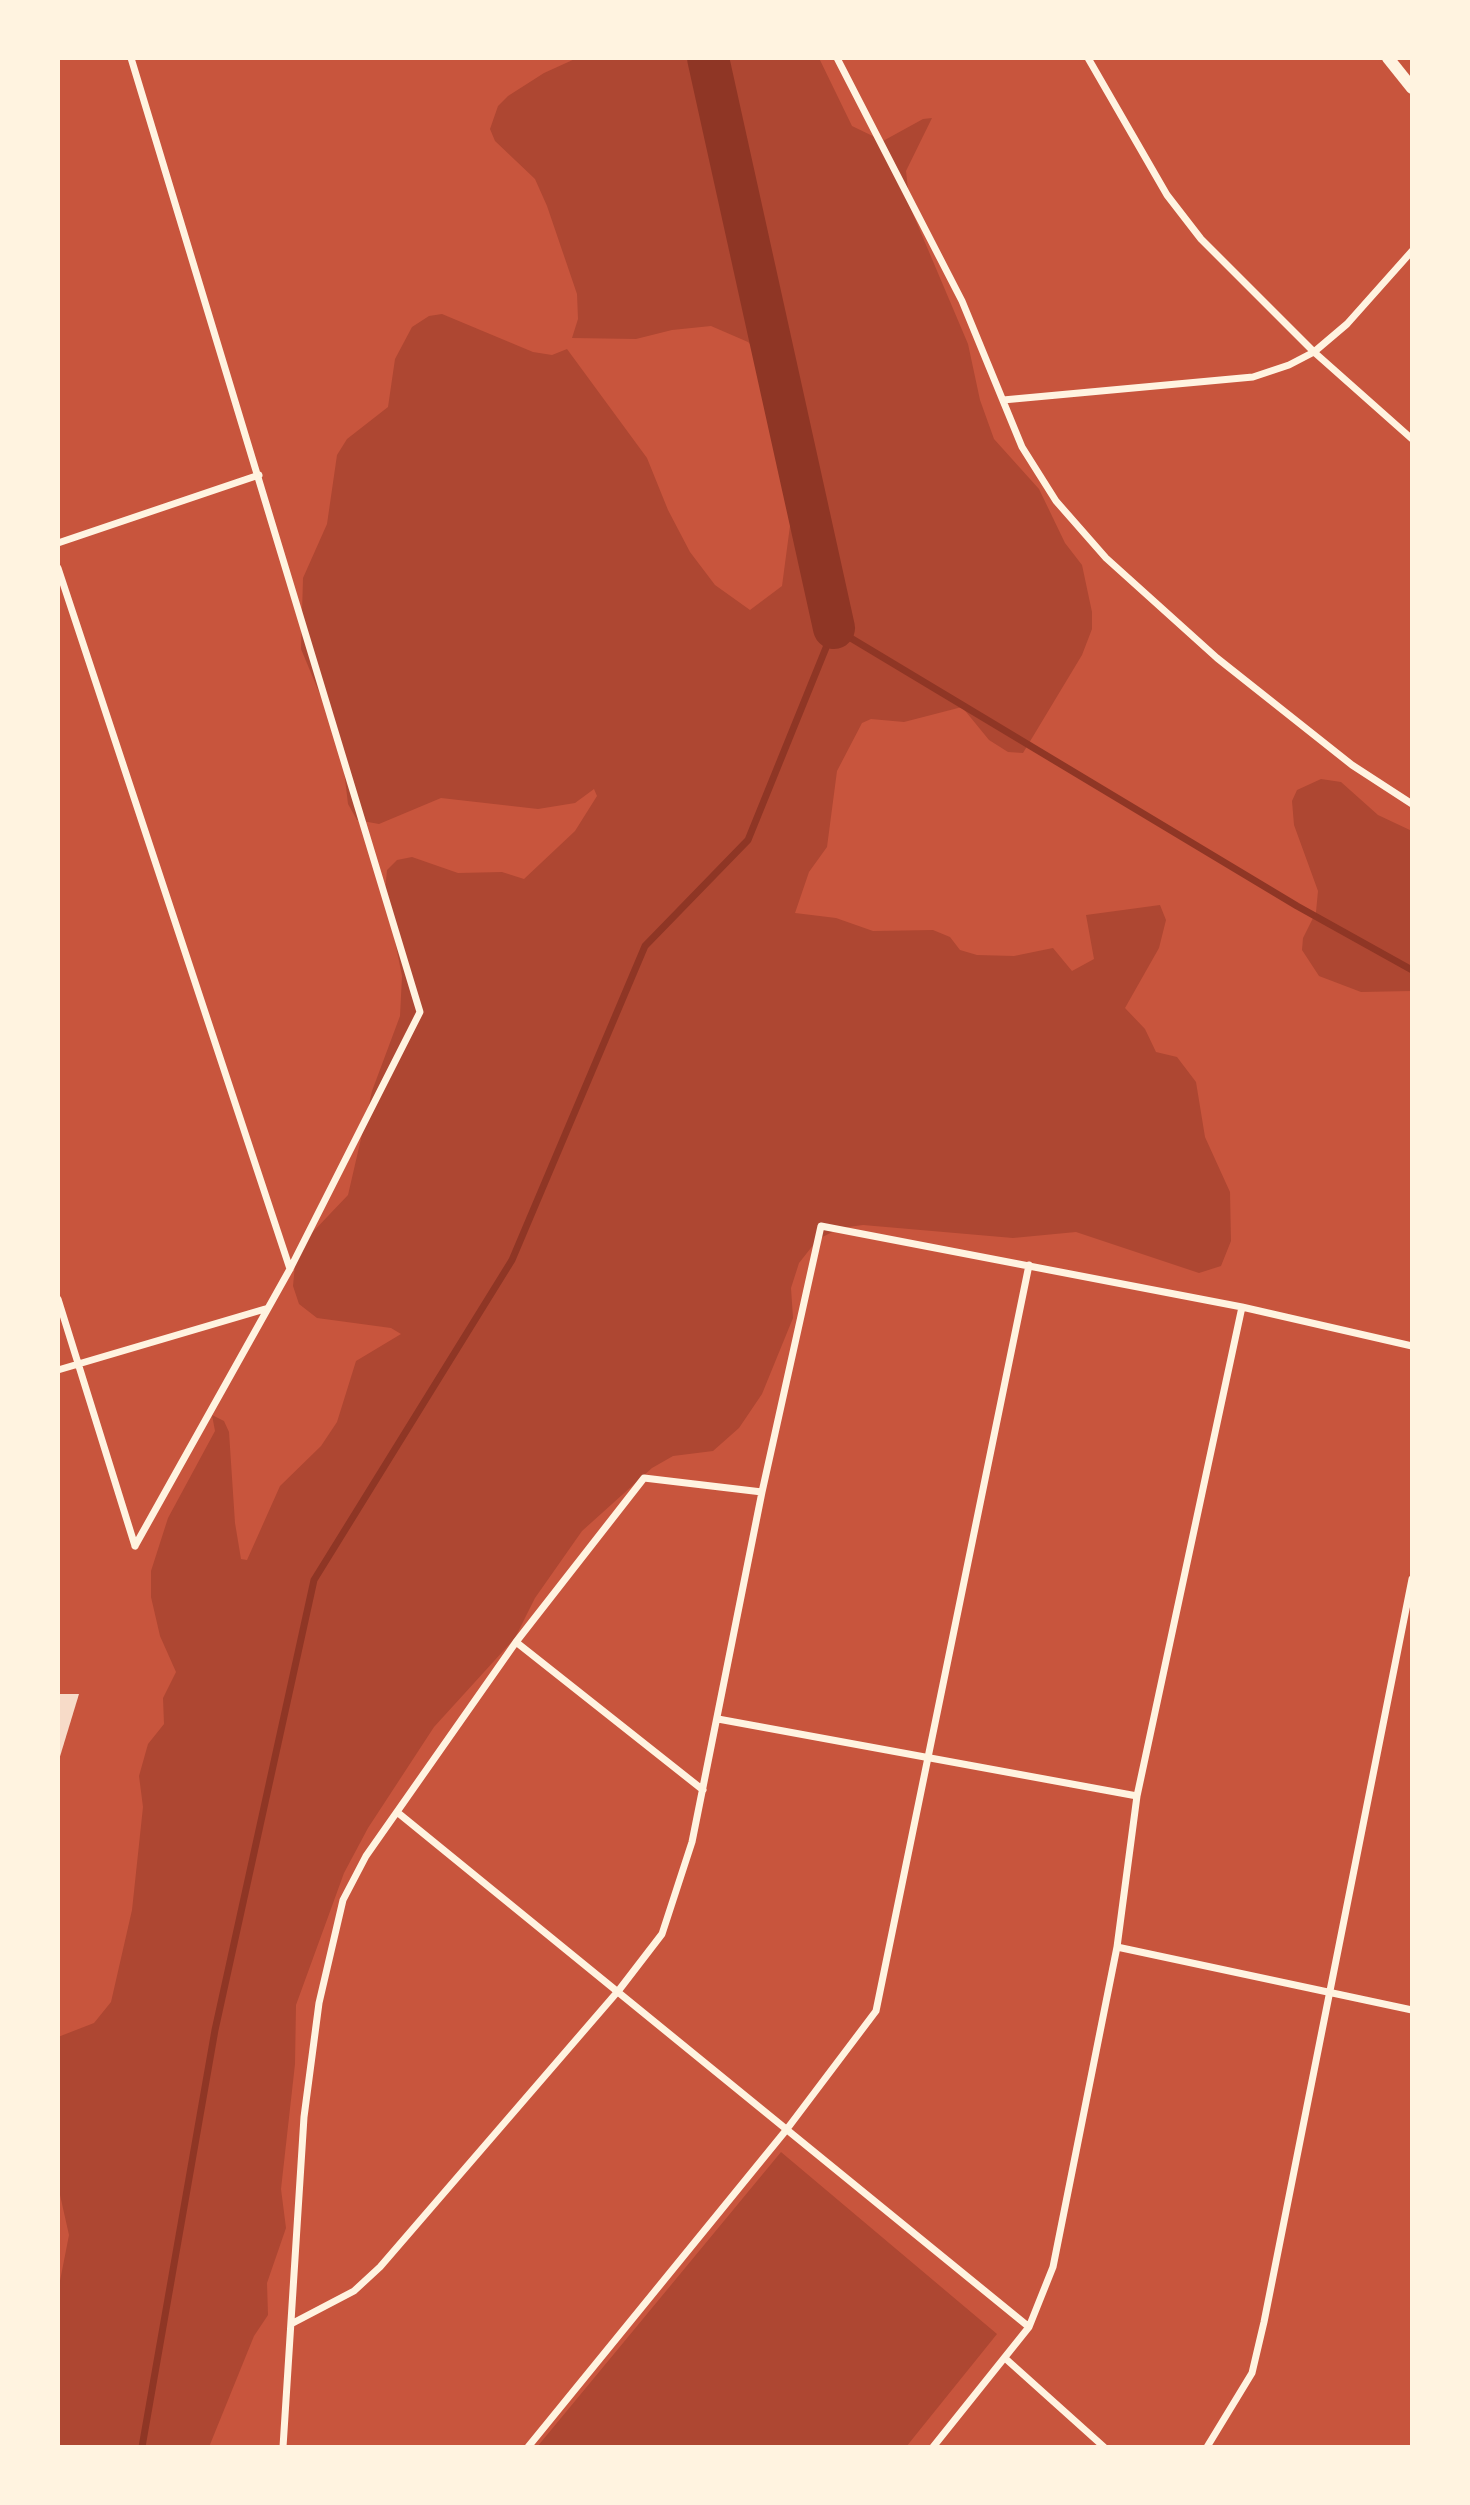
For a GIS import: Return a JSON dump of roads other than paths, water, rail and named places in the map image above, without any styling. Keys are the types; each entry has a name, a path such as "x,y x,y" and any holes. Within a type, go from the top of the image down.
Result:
{"street":[{"path":"58,1299 135,1546 265,1309 290,1269 420,1012 131,58"},
{"path":"837,58 962,301 1023,447 1056,501 1107,558 1217,658 1352,765 1412,804"},
{"path":"1088,58 1167,195 1201,239 1314,352 1412,439"},
{"path":"1388,58 1412,88"},
{"path":"1003,400 1253,377 1289,365 1314,352 1347,324 1412,251"},
{"path":"58,543 259,474"},
{"path":"58,568 290,1269"},
{"path":"291,2324 354,2291 380,2267 618,1990 662,1934 692,1842 762,1492 821,1226 1242,1307 1412,1346"},
{"path":"528,2447 787,2129 876,2011 1029,1265"},
{"path":"933,2447 1029,2327 1053,2267 1117,1947 1137,1796 1242,1307"},
{"path":"58,1370 265,1309"},
{"path":"283,2447 304,2117 319,2003 343,1899 366,1856 516,1643 644,1478 762,1492"},
{"path":"1207,2447 1252,2373 1412,1579"},
{"path":"516,1643 703,1790"},
{"path":"718,1719 1137,1796"},
{"path":"397,1812 1029,2327"},
{"path":"1117,1947 1330,1990 1412,2010"},
{"path":"1006,2359 1104,2447"}],"waterway":[{"path":"708,58 834,628"},
{"path":"142,2447 215,2030 314,1580 512,1260 645,946 748,840 834,628 1297,906 1412,970"}]}
